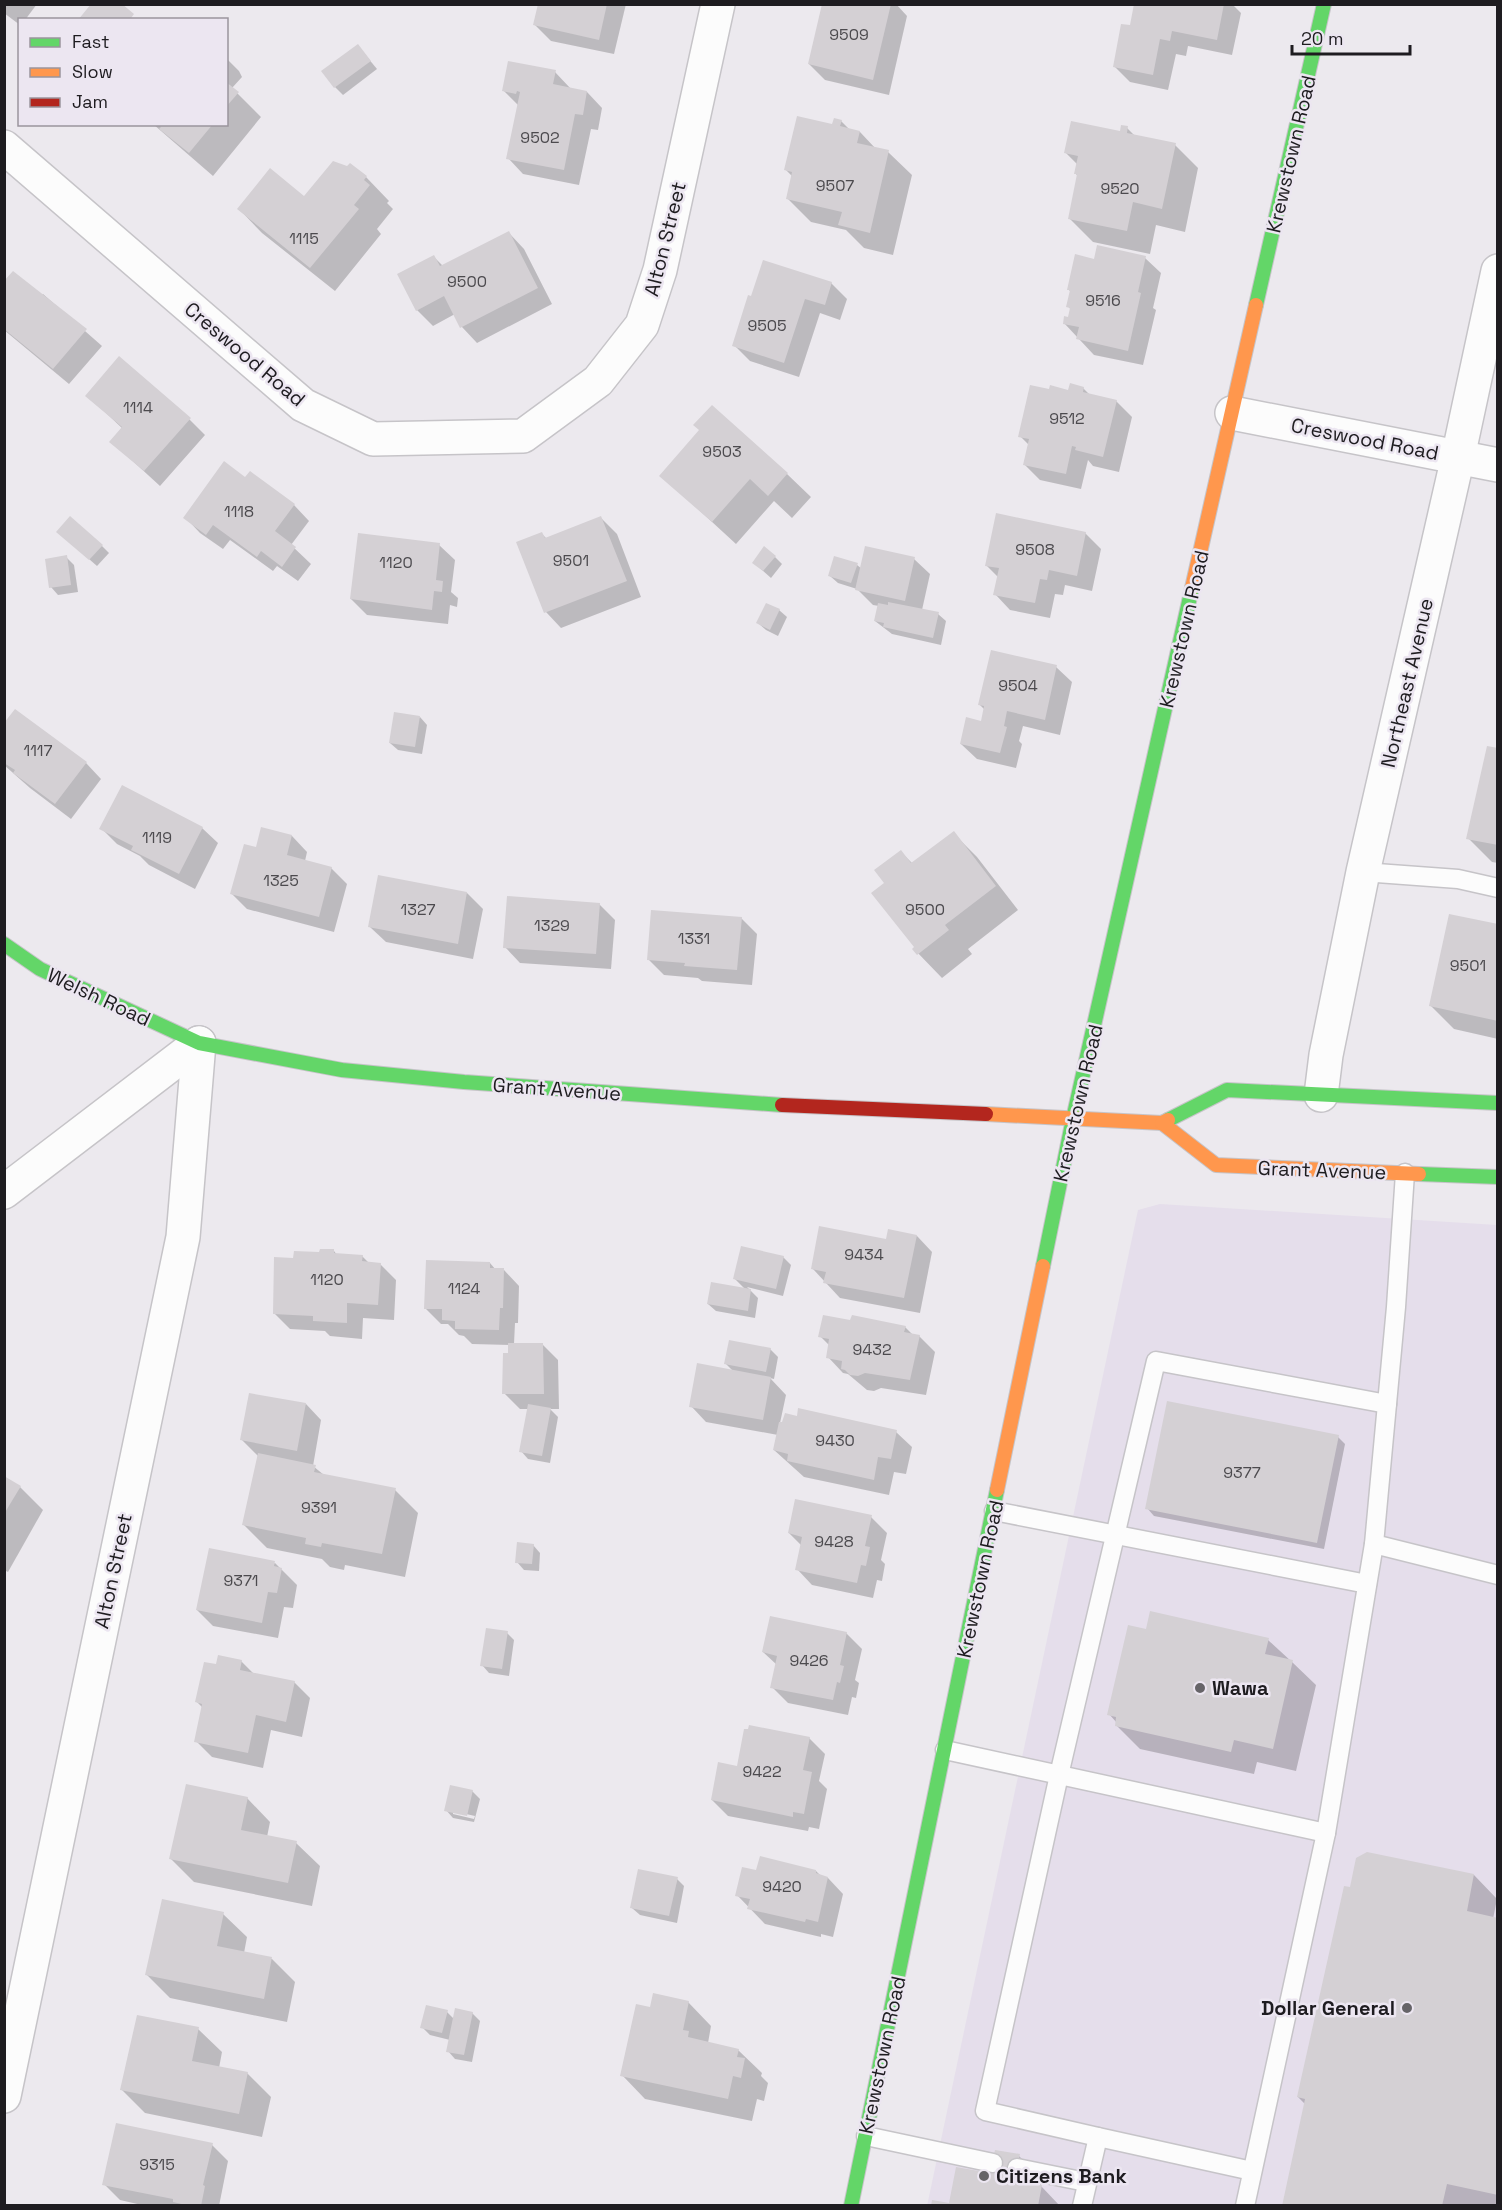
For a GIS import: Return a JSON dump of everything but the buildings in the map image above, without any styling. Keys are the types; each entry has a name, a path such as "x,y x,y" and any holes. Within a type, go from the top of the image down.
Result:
{"street":[{"name":"Alton Street","path":"533,428 598,381 642,325 660,270 718,4"},
{"name":"Krewstown Road","path":"851,2205 1073,1119 1324,4"},
{"name":"Creswood Road","path":"4,147 303,405 373,440 523,436 533,428"},
{"name":"Northeast Avenue","path":"1321,1095 1326,1055 1363,872 1458,457 1497,271"},
{"name":"Creswood Road","path":"1233,413 1497,465"},
{"name":"Welsh Road","path":"4,944 40,969 199,1043"},
{"name":"Alton Street","path":"4,2096 183,1237 199,1043"},
{"name":"Grant Avenue","path":"199,1043 342,1070 464,1082 750,1103 1073,1119 1162,1123 1227,1090 1497,1102"},
{"path":"4,1192 199,1043"},
{"name":"Grant Avenue","path":"1162,1123 1216,1166 1497,1177"}],"lane":[{"path":"1363,872 1458,879 1497,888"},
{"path":"1245,2205 1326,1833 1374,1544 1405,1173"},
{"path":"1252,2171 985,2111 1059,1775 1156,1361 1387,1404"},
{"path":"994,1511 1367,1584"},
{"path":"1374,1544 1497,1575"},
{"path":"945,1750 1326,1833"},
{"path":"866,2136 993,2163"},
{"path":"1082,2205 1098,2137"},
{"path":"1017,2168 1086,2182"}],"shaded area":[{"path":"1160,1204 1497,1225 1497,2205 927,2206 1138,1210"}],"traffic: fast":[{"path":"1256,305 1324,4"},
{"path":"1043,1266 1073,1119 1192,588"},
{"path":"4,944 40,969 199,1043 342,1070 464,1082 782,1105"},
{"path":"1168,1120 1227,1090 1498,1103"},
{"path":"1419,1174 1498,1177"},
{"path":"851,2206 997,1490"}],"traffic: slow":[{"path":"1192,588 1256,305"},
{"path":"986,1114 1162,1123 1168,1120"},
{"path":"1162,1123 1216,1165 1419,1174"},
{"path":"997,1490 1043,1266"}],"traffic: jam":[{"path":"782,1105 986,1114"}],"place":[{"name":"Wawa","path":"1200,1688"},
{"name":"Dollar General","path":"1407,2008"},
{"name":"Citizens Bank","path":"984,2176"}]}
